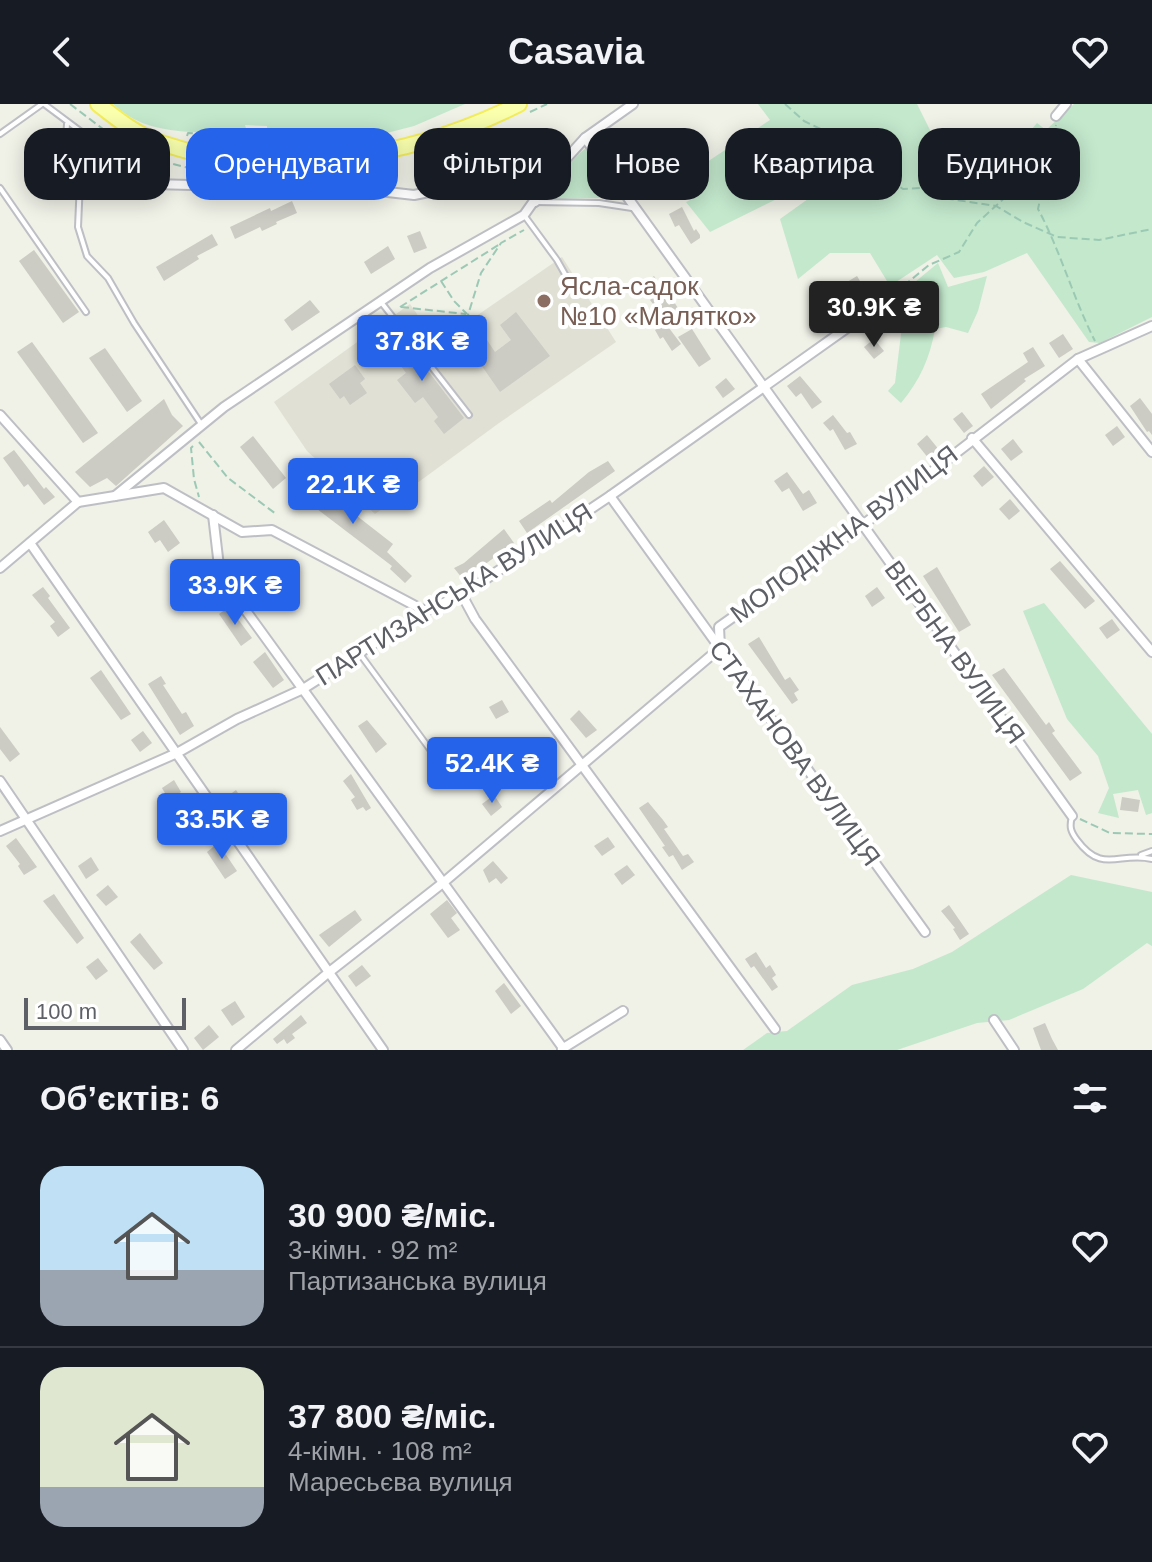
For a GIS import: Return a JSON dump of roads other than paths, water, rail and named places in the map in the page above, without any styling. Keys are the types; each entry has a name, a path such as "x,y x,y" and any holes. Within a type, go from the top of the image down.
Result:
{"main road":[{"path":"98,104 131,128"},
{"path":"170,145 219,156 283,161 352,158 394,150 519,104"}],"street":[{"path":"115,496 201,424 430,268 524,215 555,171 585,138 633,104"},
{"path":"1056,116 1066,104"},
{"name":"ВЕРБНА ВУЛИЦЯ","path":"585,138 1072,816"},
{"path":"170,183 370,190 414,195 510,176 529,188 535,202"},
{"name":"ПАРТИЗАНСЬКА ВУЛИЦЯ","path":"0,831 177,753 237,719 303,689 425,611 462,595 610,496 878,306"},
{"name":"МОЛОДІЖНА ВУЛИЦЯ","path":"236,1050 444,882 720,648 719,627 864,524 1078,359 1152,326"},
{"path":"1078,359 1152,452"},
{"path":"0,415 78,502"},
{"path":"972,438 1152,652"},
{"path":"0,568 78,502 164,488 242,532 272,530 425,611"},
{"name":"СТАХАНОВА ВУЛИЦЯ","path":"610,496 925,932"},
{"path":"213,515 220,575 562,1049 623,1011"},
{"path":"30,543 383,1050"},
{"path":"462,595 475,619 775,1029"},
{"path":"0,781 183,1050"},
{"path":"994,1020 1014,1050"},
{"path":"0,1040 7,1050"}],"lane":[{"path":"0,134 43,104 73,128"},
{"path":"67,124 67,128"},
{"path":"0,188 86,312"},
{"path":"82,200 78,227 87,256 108,278 201,424"},
{"path":"535,202 599,203 638,210"},
{"path":"524,215 570,283"},
{"path":"381,302 469,415"},
{"path":"360,654 437,759"},
{"path":"1072,816 1071,832 1087,853 1105,861 1152,851"},
{"path":"1139,856 1152,859"}],"place":[{"name":"Ясла-садок №10 «Малятко»","path":"544,301"}]}
